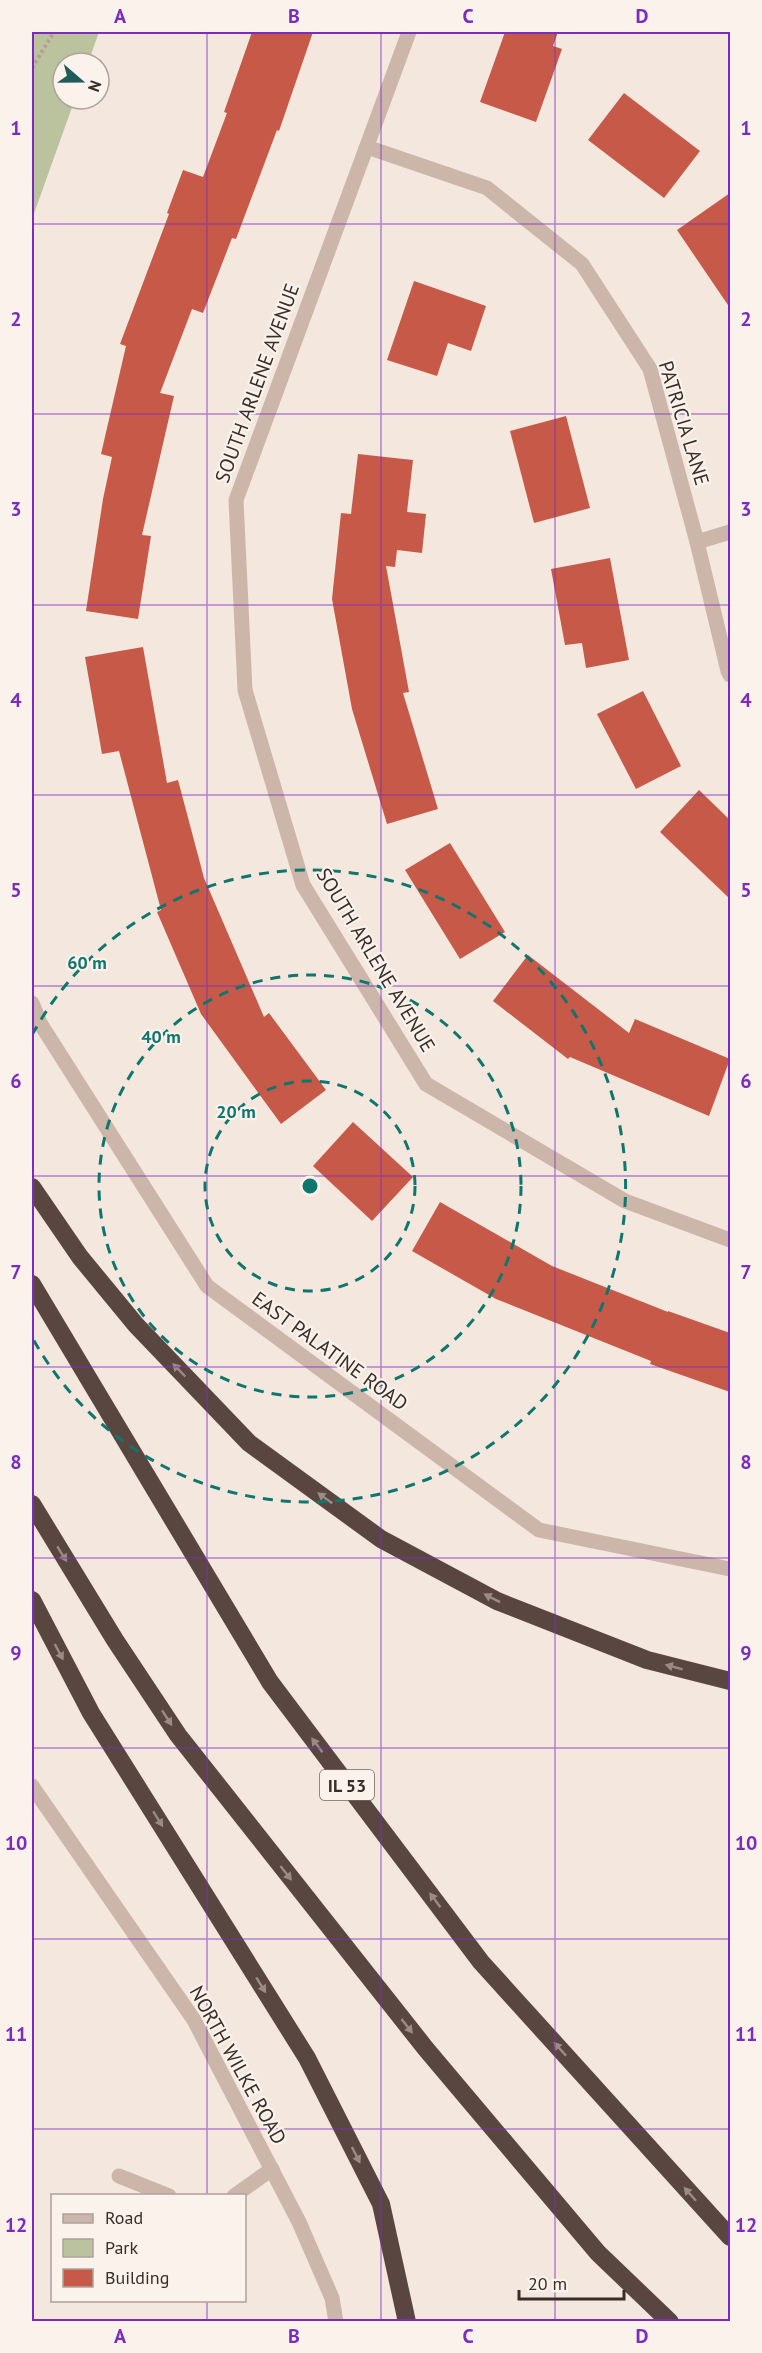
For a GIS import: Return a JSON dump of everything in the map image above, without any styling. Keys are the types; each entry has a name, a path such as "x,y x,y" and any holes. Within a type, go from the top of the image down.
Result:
{"highway":[{"path":"32,1186 80,1257 136,1325 249,1443 381,1539 497,1601 646,1660 730,1681"},
{"name":"IL 53","path":"32,1284 270,1682 481,1962 730,2237"},
{"path":"32,1504 115,1640 178,1735 433,2058 598,2253 670,2322"},
{"path":"32,1600 91,1713 307,2058 381,2204 407,2322"}],"street":[{"name":"SOUTH ARLENE AVENUE","path":"409,32 236,500 245,690 303,885 426,1084 625,1201 730,1240"},
{"name":"PATRICIA LANE","path":"367,147 487,188 582,264 650,369 730,675"},
{"path":"697,542 730,532"},
{"name":"EAST PALATINE ROAD","path":"32,1004 40,1023 207,1286 539,1530 730,1569"},
{"name":"NORTH WILKE ROAD","path":"32,1786 194,2020 299,2222 332,2298 336,2322"},
{"path":"237,2194 272,2169"},
{"path":"119,2176 165,2194"}],"path":[{"path":"32,68 54,32"}],"green space":[{"path":"32,32 99,32 92,51 51,51 51,111 71,111 32,219"}],"building":[{"path":"252,32 313,32 279,131 277,130 236,239 232,238 203,313 192,309 160,393 174,396 142,535 151,536 138,619 86,611 103,499 112,457 101,454 126,346 120,344 169,214 167,213 183,170 203,177 227,113 224,112"},
{"path":"505,32 558,32 553,46 562,49 536,122 480,102"},
{"path":"624,93 700,151 664,198 588,140"},
{"path":"730,193 730,308 677,230"},
{"path":"414,281 486,306 471,351 448,343 437,376 387,360"},
{"path":"566,416 590,508 534,523 510,431"},
{"path":"358,454 413,460 407,512 426,514 422,553 397,550 395,567 386,566 409,692 403,693 438,809 387,824 352,709 332,599 341,513 351,514"},
{"path":"610,558 629,660 586,668 582,643 565,645 551,569"},
{"path":"143,647 167,783 178,780 204,878 264,1017 269,1013 326,1090 281,1124 201,1014 157,912 161,910 119,751 102,754 85,657"},
{"path":"643,691 681,766 636,789 597,714"},
{"path":"699,790 730,820 730,899 660,832"},
{"path":"450,843 505,932 460,959 405,870"},
{"path":"528,955 629,1033 635,1019 730,1059 709,1116 570,1057 568,1059 493,1001"},
{"path":"353,1122 413,1177 372,1221 313,1166"},
{"path":"440,1202 552,1266 668,1312 730,1333 730,1392 650,1364 651,1361 496,1299 412,1251"}]}
